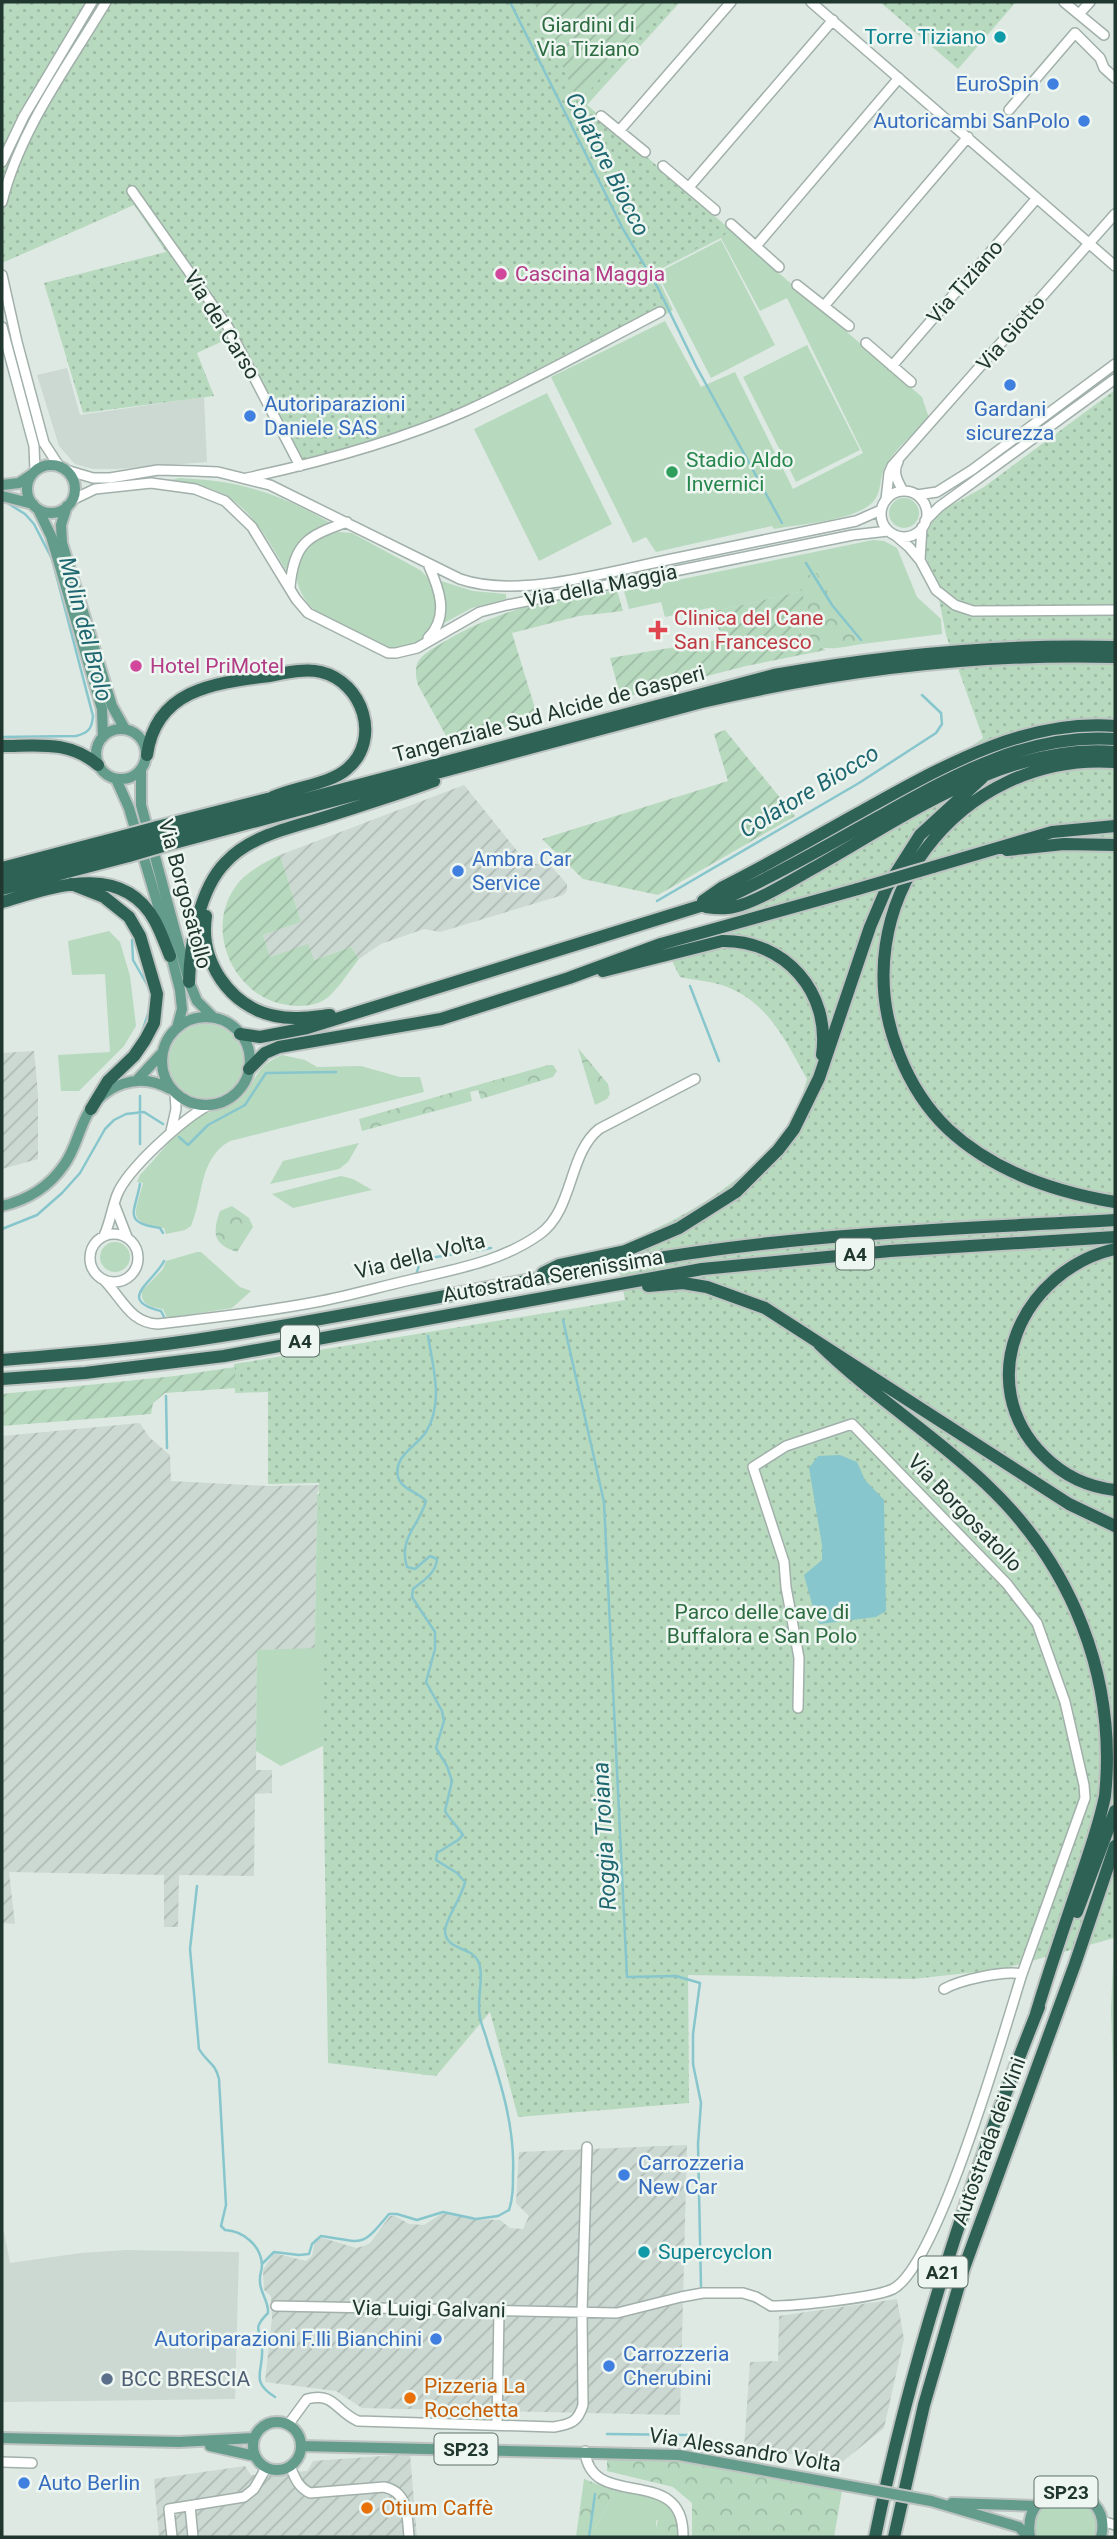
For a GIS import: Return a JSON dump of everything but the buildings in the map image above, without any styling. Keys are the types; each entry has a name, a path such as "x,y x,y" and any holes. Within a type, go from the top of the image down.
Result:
{"highway":[{"name":"Tangenziale Sud Alcide de Gasperi","path":"2,879 448,764 497,747 741,683 839,663 929,652 995,648 1115,647"},
{"name":"Tangenziale Sud Alcide de Gasperi","path":"464,758 712,700 840,674 953,660 1052,656 1115,657"},
{"path":"2,868 126,846 160,837 288,790 336,777 348,769 363,745 366,724 358,701 341,682 329,674 308,670 219,683 188,693 158,722 149,740 147,755"},
{"path":"695,906 723,887 895,793 997,743 1020,735 1060,728 1115,726"},
{"path":"240,1034 260,1037 279,1034 726,898 933,787 1006,754 1062,740 1115,739"},
{"path":"2,746 60,746 85,754 98,765"},
{"path":"695,906 729,909 767,894 933,800 1027,761 1080,752 1115,752"},
{"path":"1115,762 1067,764 1027,774 993,789 960,812 926,847 906,881 893,912 884,956 885,1002 894,1041 913,1084 946,1127 968,1146 996,1164 1067,1192 1115,1202"},
{"path":"273,797 448,764"},
{"path":"188,982 189,963 206,890 225,863 267,836 438,780 448,764"},
{"path":"530,1279 559,1265 625,1251 654,1240 718,1205 736,1192 778,1150 794,1129 818,1079 861,952 887,887 920,835 982,778"},
{"path":"249,1069 265,1054 279,1047 440,1018 569,978 661,944 1052,832 1115,825"},
{"path":"253,843 226,868 208,903 204,935 215,970 222,982 242,1001 273,1016 307,1017 351,1013"},
{"path":"972,855 1064,844 1115,845"},
{"name":"Tangenziale Sud Alcide de Gasperi","path":"2,889 126,846"},
{"path":"2,902 71,884 100,883 119,889 136,899 155,921 170,956"},
{"path":"71,884 104,897 129,917 140,936 158,994 154,1023 145,1040 134,1056 108,1081 91,1109"},
{"path":"569,978 630,966 722,941 737,941 768,949 793,966 804,979 818,1006 823,1033 818,1079"},
{"name":"Autostrada Serenissima","path":"2,1360 81,1354 220,1336 699,1251 785,1241 1115,1220"},
{"name":"Autostrada Serenissima","path":"2,1379 85,1373 224,1356 596,1286 702,1269 788,1260 1115,1237"},
{"path":"1115,1249 1075,1263 1042,1292 1017,1331 1009,1376 1014,1410 1021,1426 1052,1465 1087,1484 1115,1490"},
{"path":"596,1286 627,1289 683,1283 707,1287 765,1308 1069,1504 1115,1526"},
{"path":"819,1344 838,1363 960,1460 1019,1518 1072,1594 1097,1653 1104,1680 1110,1728 1104,1798 1092,1844 1036,2014"},
{"path":"1036,2014 1115,1811"},
{"path":"1075,1964 1115,1846"},
{"path":"1075,1964 1096,1920 1115,1869"},
{"name":"Autostrada dei Vini","path":"894,2537 924,2405 964,2268 1075,1964"},
{"name":"Autostrada dei Vini","path":"875,2537 897,2433 938,2288 1036,2014"}],"main road":[{"path":"2,485 19,483 47,465 63,468 74,484 61,525 62,543 112,706 125,729"},
{"path":"33,473 27,490 51,536 102,709 103,737"},
{"path":"2,496 53,512 69,503"},
{"path":"98,765 96,750 103,737 113,730 125,729 141,737 147,755"},
{"name":"Via Borgosatollo","path":"147,755 141,771 141,805 188,982 198,1001 214,1018"},
{"name":"Via Borgosatollo","path":"98,765 102,771 116,779 129,808 162,919 182,1001 177,1028"},
{"path":"116,779 129,778 141,771"},
{"path":"2,1206 32,1195 55,1177 69,1158 91,1109 107,1093 138,1079 163,1051 168,1038 177,1028 191,1020 214,1018 224,1021 240,1034 248,1051 249,1069 244,1082 235,1094 209,1105 187,1101 161,1083 138,1079"},
{"path":"163,1051 164,1076 174,1091"},
{"path":"2,2438 179,2442 254,2438 265,2426 281,2423 288,2425 297,2434 301,2446 296,2461 282,2470 266,2468 255,2456 233,2450 179,2442"},
{"path":"254,2438 255,2456"},
{"name":"Via Alessandro Volta","path":"301,2446 679,2455 931,2501 1036,2506"},
{"name":"Via Alessandro Volta","path":"1029,2537 1031,2517 1036,2506 1056,2493 1068,2491 1090,2500 1102,2521"},
{"name":"Via Alessandro Volta","path":"931,2501 1019,2527 1029,2537"},
{"name":"SP23","path":"1101,2537 1102,2521"}],"street":[{"path":"2,162 10,141 92,2"},
{"path":"2,202 9,172 21,145 106,2"},
{"path":"620,131 731,2"},
{"path":"811,2 1115,266"},
{"path":"1064,2 1104,35"},
{"path":"1079,14 1090,2"},
{"path":"689,187 833,20"},
{"path":"1009,110 1075,33 1100,58 1104,68 1115,79"},
{"path":"756,246 899,78"},
{"path":"601,116 645,152"},
{"path":"824,306 968,138"},
{"path":"663,166 715,210"},
{"name":"Via del Carso","path":"132,191 223,319 300,466"},
{"name":"Via Tiziano","path":"892,366 1037,198"},
{"name":"Via Giotto","path":"886,500 892,466 1115,214"},
{"path":"732,224 779,267"},
{"path":"2,275 16,342 44,443 63,468 93,478 158,470 218,472 282,490 347,522"},
{"path":"797,285 849,326"},
{"path":"245,479 300,466 415,431 466,411 660,313"},
{"path":"2,327 34,446 33,473"},
{"path":"866,343 911,382"},
{"path":"1115,365 972,470 937,492 917,495 903,491 890,495 881,510 883,525 909,547 920,560 936,590 954,605 973,611 1115,610"},
{"path":"891,533 910,536 939,507 1115,379"},
{"path":"903,491 896,478 895,468 905,452"},
{"path":"280,471 277,483 282,490"},
{"path":"69,503 95,489 151,483 195,489 225,501 252,527 289,588 308,613 378,650 396,653 417,648 435,631 441,608 441,594 428,564"},
{"path":"917,495 925,507 920,560"},
{"name":"Via della Maggia","path":"347,522 469,582 502,586 535,584 596,574 856,521 881,510"},
{"path":"289,588 294,557 302,544 314,534 347,522"},
{"name":"Via della Maggia","path":"417,648 480,612 508,605 853,535 891,533"},
{"name":"Via della Volta","path":"104,1280 133,1316 151,1324 318,1302 497,1258 540,1234 549,1225 570,1188 583,1146 589,1137 598,1129 695,1079"},
{"path":"170,1132 175,1117 174,1091"},
{"path":"104,1236 121,1186 170,1132 209,1105"},
{"path":"114,1205 127,1237 135,1245 139,1256 136,1269 127,1279 120,1282 104,1280 94,1271 90,1256 97,1241 104,1236 119,1234 127,1237"},
{"path":"125,1305 127,1279"},
{"name":"Via Borgosatollo","path":"798,1708 799,1658 784,1562 753,1467 786,1446 852,1424 963,1536 1025,1607 1041,1632 1065,1702 1085,1798 1022,1974"},
{"path":"944,1989 957,1982 1010,1973 1022,1974"},
{"name":"Via Luigi Galvani","path":"276,2306 624,2312 703,2293 743,2293 771,2306 786,2306 891,2290 899,2285 927,2244 947,2200 1022,1974"},
{"path":"288,2425 307,2399 322,2395 331,2399 346,2416 358,2421 554,2427 572,2424 580,2416 583,2404 582,2312 587,2147"},
{"path":"496,2425 499,2311"},
{"path":"585,2451 586,2463 592,2473 603,2481 652,2493 673,2502 683,2521 683,2537"},
{"path":"2,2462 32,2463"},
{"path":"290,2466 296,2481 302,2489 310,2493 384,2487 394,2489 401,2495 405,2505 409,2537"},
{"path":"172,2537 169,2509 244,2497 254,2489 266,2468"},
{"path":"190,2506 193,2537"},
{"name":"SP23","path":"1102,2521 1115,2525"}],"shaded area":[{"path":"67,368 80,415 204,397 207,462 117,469 93,469 75,464 59,446 37,375"},
{"path":"464,785 527,863 550,865 567,884 567,891 563,895 440,932 424,929 381,944 359,959 351,947 313,960 308,945 270,957 263,935 301,922 280,855"},
{"path":"34,1051 38,1094 38,1159 2,1169 2,1053"},
{"path":"140,1423 149,1437 170,1455 171,1481 267,1486 321,1485 317,1494 315,1649 257,1650 256,1770 272,1770 272,1793 255,1794 254,1876 179,1875 178,1927 164,1927 164,1875 9,1872 15,1924 2,1923 2,1436"},
{"path":"687,2145 680,2415 362,2408 336,2391 265,2382 272,2318 271,2296 264,2290 263,2270 274,2253 306,2261 312,2256 315,2239 323,2238 356,2248 364,2246 370,2243 390,2216 409,2224 424,2225 441,2214 459,2214 470,2219 500,2220 510,2228 523,2229 529,2216 516,2203 519,2152"},
{"path":"2,2232 10,2263 126,2250 239,2252 235,2399 2,2402"},
{"path":"897,2299 904,2339 884,2428 842,2462 744,2447 750,2362 778,2361 779,2316"},
{"path":"410,2454 417,2537 159,2537 154,2479 245,2466 251,2475 307,2471 313,2461"}],"green space":[{"path":"2,2 678,2 586,104 732,231 652,271 668,304 453,413 401,434 297,464 236,335 197,353 214,396 83,413 44,283 166,252 134,205 2,263"},
{"path":"504,2 680,2 586,106 922,397 929,418 889,460 873,502 840,518 774,529 772,526 656,552 646,537 633,543 551,377 665,321 701,387 735,372 793,489 863,453 787,298 760,311 721,238 655,272 673,310 661,317"},
{"name":"Giardini di Via Tiziano","path":"534,2 665,2 579,103"},
{"path":"880,2 1016,2 958,69"},
{"path":"721,240 775,345 711,378 657,273"},
{"path":"807,345 860,450 796,482 743,377"},
{"name":"Parco delle cave di Buffalora e San Polo","path":"1115,390 1115,2132 1111,2010 1114,1938 1003,1969 913,1979 688,1975 689,2103 518,2117 490,2012 436,2076 328,2063 319,1483 268,1484 268,1392 235,1393 234,1364 625,1300 615,1247 693,1209 741,1176 762,1156 796,1110 807,1079 774,1023 752,1001 722,985 680,977 671,959 983,738 946,635 935,579 925,555 924,539 934,518 943,510 984,487"},
{"path":"547,393 612,524 539,561 474,429"},
{"path":"180,478 222,482 259,490 295,504 332,524 315,531 302,541 287,572 257,524 237,503 212,489 170,480"},
{"path":"904,498 915,502 919,513 915,524 904,528 893,524 889,513 893,502"},
{"path":"338,532 352,533 420,570 431,583 437,597 437,612 425,637 413,645 398,648 381,646 316,612 305,600 299,588 298,564 312,545 323,537"},
{"path":"873,540 884,541 897,548 917,597 941,619 942,634 862,644 846,625 817,574 803,591 711,612 709,608 665,617 661,602 629,609 624,591"},
{"path":"817,573 846,625 862,644 832,648 816,646 796,624 804,615 799,578"},
{"path":"441,581 473,591 506,594 506,599 472,608 444,623 446,602"},
{"path":"617,590 623,611 579,616 512,633 538,718 450,743 418,685 416,667 425,654 463,631 505,613 548,601"},
{"path":"803,591 804,615 796,624 804,638 826,650 746,666 621,698 610,658 723,639 711,612"},
{"path":"725,730 795,816 658,895 583,879 542,839 728,781 714,734"},
{"path":"280,855 301,922 263,935 270,957 308,944 314,960 351,947 359,959 328,997 311,1005 288,1005 268,999 251,989 228,957 223,938 223,918 229,899 240,881 259,866"},
{"path":"109,931 120,942 130,976 136,1026 124,1046 79,1091 61,1091 58,1055 110,1052 105,974 72,975 68,941"},
{"path":"206,1024 220,1027 232,1035 240,1047 243,1061 240,1075 232,1087 220,1095 206,1098 192,1095 180,1087 172,1075 169,1061 172,1047 180,1035 192,1027"},
{"path":"578,1048 608,1084 610,1094 607,1099 595,1105"},
{"path":"282,1055 305,1060 317,1067 361,1066 400,1077 420,1077 424,1092 230,1141 212,1158 207,1168 191,1226 166,1234 164,1228 152,1226 139,1219 136,1209 143,1183 137,1182 140,1175 182,1129 198,1117 238,1101 260,1071"},
{"path":"553,1065 557,1071 553,1077 481,1099 478,1090 470,1092 472,1101 362,1131 359,1119"},
{"path":"359,1143 348,1162 339,1169 270,1184 283,1161"},
{"path":"341,1176 353,1179 372,1190 293,1208 272,1194"},
{"path":"232,1206 249,1218 253,1227 237,1252 223,1246 216,1237 220,1211"},
{"path":"115,1242 121,1243 129,1251 129,1263 121,1271 115,1272 109,1271 101,1263 100,1257 101,1251 109,1243"},
{"path":"201,1252 240,1287 251,1291 232,1308 167,1318 163,1309 145,1302 142,1291 163,1269 166,1261"},
{"path":"235,1367 236,1388 165,1393 153,1403 151,1414 2,1426 2,1394"},
{"path":"317,1494 334,1495 329,1743 281,1766 256,1751 257,1650 315,1648"},
{"path":"607,2458 680,2462 842,2491 834,2537 692,2537 692,2503 673,2487 607,2471"},
{"path":"584,2479 615,2491 594,2531 594,2537 576,2537"},
{"path":"615,2491 653,2498 672,2510 656,2521 656,2537 594,2537 594,2531"},
{"path":"1074,2497 1093,2513 1096,2537 1035,2537 1036,2518 1043,2506 1055,2499"},
{"path":"672,2510 678,2522 678,2537 656,2537 658,2519"}],"water":[{"path":"840,1455 857,1462 865,1480 884,1500 886,1611 876,1617 820,1624 804,1575 822,1560 809,1468 818,1456"}],"waterway":[{"name":"Colatore Biocco","path":"510,2 623,229 658,288 696,366 782,523"},
{"name":"Molin del Brolo","path":"2,737 76,736 89,730 93,716 52,559 34,524 25,514 9,504"},
{"name":"Colatore Biocco","path":"806,563 832,605 861,640"},
{"name":"Colatore Biocco","path":"657,901 859,783 936,733 942,724 941,713 922,695"},
{"name":"Molin del Brolo","path":"132,940 133,960 149,988"},
{"name":"Colatore Biocco","path":"690,986 719,1061"},
{"name":"Molin del Brolo","path":"141,1035 150,1008"},
{"path":"179,1137 188,1145 208,1125 245,1105 266,1073 336,1072"},
{"name":"Molin del Brolo","path":"140,1096 140,1144"},
{"path":"2,1229 37,1215 62,1193 80,1173 105,1129 114,1120 126,1114 144,1112 163,1124"},
{"name":"Molin del Brolo","path":"140,1184 134,1215 140,1223 160,1228 163,1233"},
{"name":"Colatore Biocco","path":"417,1272 424,1259 491,1248"},
{"name":"Molin del Brolo","path":"164,1261 139,1296 141,1302 161,1311 164,1317"},
{"name":"Roggia Troiana","path":"563,1320 604,1502 627,1977 676,1976 700,1983 693,2034 693,2064 701,2103 698,2144 701,2287"},
{"name":"Colatore Biocco","path":"262,2264 274,2252 309,2254 312,2244 321,2236 354,2241 366,2238 389,2214 417,2220 443,2212 476,2219 498,2216 509,2210 513,2192 510,2124 480,2018 480,1967 475,1956 450,1942 445,1931 465,1882 457,1873 436,1860 437,1853 463,1835 445,1811 452,1781 436,1748 444,1721 442,1711 426,1682 435,1649 435,1632 412,1597 413,1589 432,1572 437,1559 430,1556 415,1569 407,1567 405,1557 407,1540 426,1501 403,1485 397,1470 402,1457 426,1432 435,1409 436,1385 428,1336"},
{"name":"Molin del Brolo","path":"166,1396 167,1448"},
{"name":"Molin del Brolo","path":"197,1886 190,1949 199,2049 215,2069 219,2079 226,2205 221,2226 245,2237 255,2246 261,2258 260,2286 268,2313 258,2327 262,2348 260,2381 275,2397"},
{"name":"Roggia Troiana","path":"607,2434 688,2435"},
{"name":"Roggia Troiana","path":"589,2537 595,2494"}],"place":[{"name":"Torre Tiziano","path":"1000,37"},
{"name":"EuroSpin","path":"1053,84"},
{"name":"Autoricambi SanPolo","path":"1084,121"},
{"name":"Cascina Maggia","path":"501,274"},
{"name":"Gardani sicurezza","path":"1010,385"},
{"name":"Autoriparazioni Daniele SAS","path":"250,416"},
{"name":"Stadio Aldo Invernici","path":"672,472"},
{"name":"Clinica del Cane San Francesco","path":"658,630"},
{"name":"Hotel PriMotel","path":"136,666"},
{"name":"Ambra Car Service","path":"458,871"},
{"name":"Carrozzeria New Car","path":"624,2175"},
{"name":"Supercyclon","path":"644,2252"},
{"name":"Autoriparazioni F.lli Bianchini","path":"436,2339"},
{"name":"Carrozzeria Cherubini","path":"609,2366"},
{"name":"BCC BRESCIA","path":"107,2379"},
{"name":"Pizzeria La Rocchetta","path":"410,2398"},
{"name":"Auto Berlin","path":"24,2483"},
{"name":"Otium Caffè","path":"367,2508"}]}
